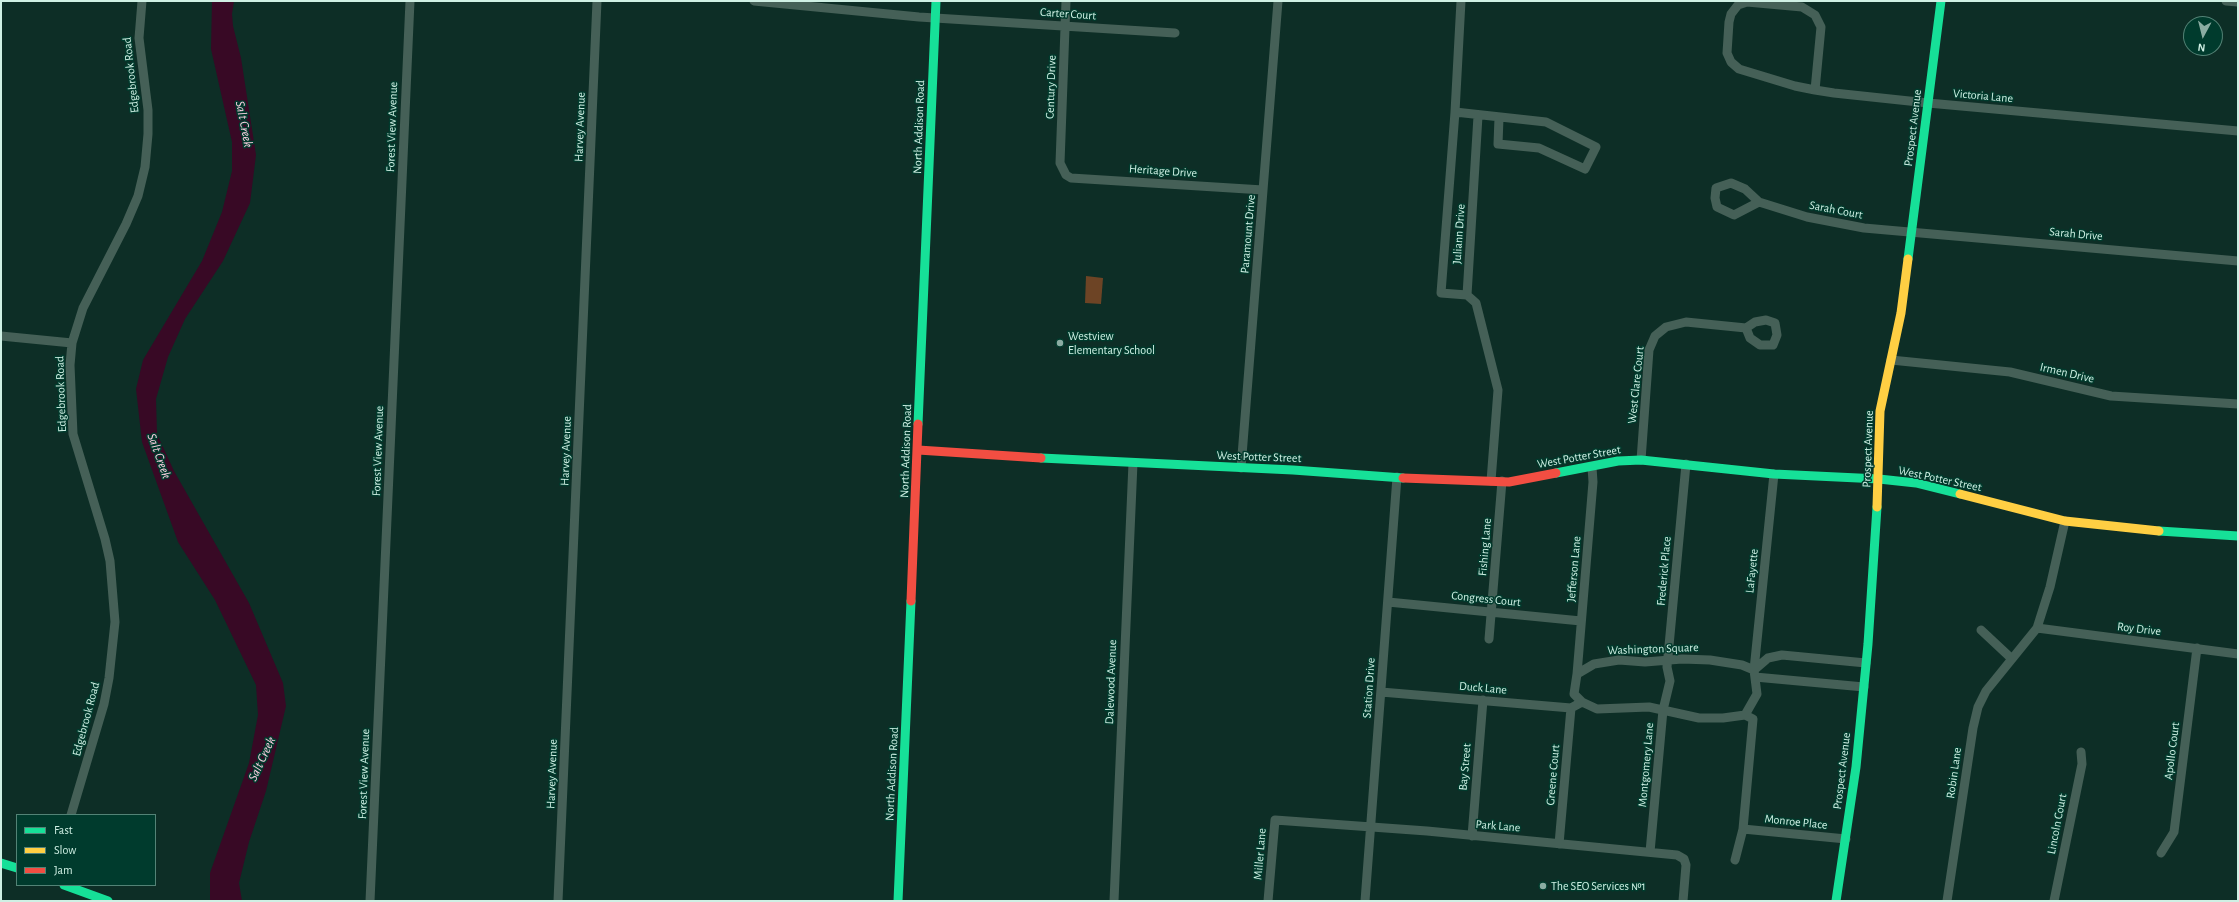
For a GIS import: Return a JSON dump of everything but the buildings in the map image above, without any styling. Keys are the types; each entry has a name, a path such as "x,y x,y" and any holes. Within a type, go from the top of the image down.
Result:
{"street":[{"name":"Edgebrook Road","path":"71,814 104,704 109,678 115,622 110,561 72,424 70,365 72,343 92,288 129,217 138,196 145,168 148,134 148,110 139,38 142,1"},
{"name":"Forest View Avenue","path":"370,901 410,1"},
{"name":"Harvey Avenue","path":"558,901 597,1"},
{"name":"Carter Court","path":"754,1 936,18 1175,33"},
{"name":"North Addison Road","path":"898,901 936,1"},
{"name":"Century Drive","path":"1063,172 1060,163 1066,1"},
{"name":"Paramount Drive","path":"1241,468 1278,1"},
{"path":"1461,1 1455,112 1441,293 1467,295 1476,303 1498,390 1491,481"},
{"name":"Prospect Avenue","path":"1836,901 1846,839 1864,686 1879,479 1880,411 1901,313 1941,1"},
{"path":"2226,1 2238,2"},
{"name":"Victoria Lane","path":"1815,90 1821,27 1815,15 1802,7 1747,2 1738,5 1731,14 1729,22 1727,48 1731,62 1739,69 1815,90 1928,103 2238,131"},
{"path":"1455,112 1478,116 1546,122 1596,146 1585,169 1539,148 1498,144 1499,118"},
{"name":"Juliann Drive","path":"1467,295 1478,116"},
{"name":"Heritage Drive","path":"1063,172 1071,178 1264,190"},
{"name":"Sarah Court","path":"1759,202 1734,215 1717,207 1715,198 1716,188 1731,183 1745,188 1759,202 1807,217 1864,228 1911,232"},
{"name":"Sarah Drive","path":"1911,232 2238,261"},
{"name":"West Clare Court","path":"1641,460 1650,350 1655,336 1666,327 1676,323 1746,328"},
{"path":"1,336 72,343"},
{"name":"Irmen Drive","path":"1891,360 2010,372 2111,396 2238,404"},
{"name":"West Potter Street","path":"918,450 1133,463 1502,482 1592,467 1618,461 1641,460 1774,474 1879,479 1916,483 2065,522 2160,532 2238,536"},
{"name":"Dalewood Avenue","path":"1114,901 1133,463"},
{"name":"Frederick Place","path":"1670,681 1667,667 1686,464"},
{"name":"Jefferson Lane","path":"1577,674 1593,482 1592,467"},
{"name":"LaFayette","path":"1754,674 1774,474"},
{"name":"Station Drive","path":"1365,901 1398,477"},
{"name":"Fishing Lane","path":"1489,639 1502,482"},
{"name":"Robin Lane","path":"1947,901 1973,728 1978,707 1986,691 2038,628 2050,587 2065,522"},
{"name":"Congress Court","path":"1388,602 1581,621"},
{"name":"Roy Drive","path":"2038,628 2238,654"},
{"path":"1982,630 2012,658"},
{"name":"Apollo Court","path":"2161,853 2174,832 2198,648"},
{"path":"1745,715 1757,694 1754,674 1768,658 1782,655 1866,663"},
{"name":"Washington Square","path":"1577,674 1594,664 1619,660 1645,662 1668,660 1710,660 1742,665 1754,674 1864,686"},
{"path":"1577,674 1574,694 1582,702 1597,709 1649,707 1699,718 1722,718 1745,715 1753,718 1743,829 1734,860"},
{"name":"Montgomery Lane","path":"1650,852 1663,710 1670,681"},
{"name":"Duck Lane","path":"1381,692 1571,708"},
{"name":"Bay Street","path":"1472,836 1483,700"},
{"path":"1571,708 1582,702"},
{"name":"Greene Court","path":"1559,844 1571,708"},
{"name":"Lincoln Court","path":"2054,901 2082,764 2081,752"},
{"name":"Miller Lane","path":"1268,901 1275,820 1310,822"},
{"name":"Park Lane","path":"1310,822 1677,855 1684,859 1686,866 1683,901"},
{"name":"Monroe Place","path":"1743,829 1846,839"},
{"path":"1,863 16,868"},
{"path":"67,886 108,901"}],"shaded area":[{"path":"1086,276 1103,278 1101,304 1085,303"}],"water":[{"name":"Salt Creek","path":"212,1 234,1 232,14 233,26 241,58 256,155 250,203 223,261 185,319 168,357 156,399 157,434 174,471 249,603 283,683 286,706 266,791 249,842 239,883 242,901 210,901 210,873 249,763 258,715 256,685 215,600 178,542 142,442 136,389 143,360 202,261 222,212 232,171 232,142 211,49"}],"traffic: fast":[{"path":"918,424 936,1"},
{"path":"1908,259 1941,1"},
{"path":"1041,458 1293,470 1403,478"},
{"path":"1556,473 1618,461 1641,460 1774,474 1879,479 1916,483 1960,494"},
{"path":"1836,901 1856,767 1868,644 1877,507"},
{"path":"2159,531 2238,536"},
{"path":"898,901 911,601"},
{"path":"1,863 16,868"},
{"path":"67,886 108,901"}],"traffic: slow":[{"path":"1877,507 1880,411 1901,313 1908,259"},
{"path":"1960,494 2065,521 2159,531"}],"traffic: jam":[{"path":"911,601 918,424"},
{"path":"918,450 1041,458"},
{"path":"1403,478 1509,482 1556,473"}],"place":[{"name":"Westview Elementary School","path":"1060,343"},
{"name":"The SEO Services №1","path":"1543,886"}]}
